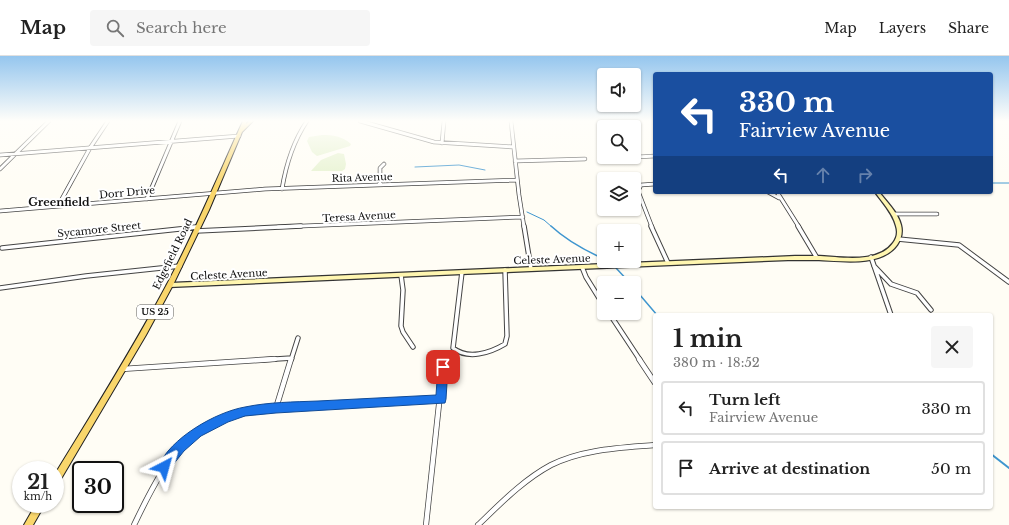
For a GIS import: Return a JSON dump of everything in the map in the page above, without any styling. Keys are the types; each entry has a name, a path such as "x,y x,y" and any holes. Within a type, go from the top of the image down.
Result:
{"main road":[{"name":"Edgefield Road","path":"64,466 170,285 236,143"},
{"path":"28,525 35,513"}],"street":[{"path":"0,169 26,143"},
{"path":"58,206 93,143"},
{"path":"0,155 142,143"},
{"path":"147,199 170,143"},
{"path":"282,189 284,174 294,143"},
{"path":"442,143 514,147"},
{"path":"514,143 522,217 531,268"},
{"path":"641,157 653,156"},
{"path":"515,161 585,159"},
{"path":"380,184 380,168 384,164"},
{"name":"Rita Avenue","path":"211,194 380,184 517,180"},
{"path":"653,184 641,185 638,191 649,221 668,263"},
{"name":"Dorr Drive","path":"0,211 211,194"},
{"path":"772,194 781,199"},
{"path":"778,194 817,258"},
{"path":"879,194 894,214 900,229 898,240 959,245 1009,282"},
{"path":"894,214 937,214"},
{"name":"Teresa Avenue","path":"197,229 522,217"},
{"name":"Sycamore Street","path":"2,248 197,229"},
{"name":"Celeste Avenue","path":"170,285 531,268 817,258 851,259 871,257 891,249 898,240"},
{"path":"871,257 891,313"},
{"path":"0,288 86,276 180,266"},
{"path":"874,266 891,284 917,293 931,310"},
{"path":"582,267 597,294"},
{"path":"462,272 453,348 455,351 465,353 484,354 498,349 506,344 505,270"},
{"path":"401,275 403,296 403,332 413,347"},
{"path":"614,320 653,380"},
{"path":"276,408 298,338"},
{"path":"122,369 292,358"},
{"path":"426,525 441,399 443,367"},
{"path":"134,525 164,467 188,439 212,423 234,414 250,410 441,399"},
{"path":"478,525 538,473 555,464 602,450 653,445"}],"green space":[{"path":"308,143 351,144 350,146 317,156 312,152"},
{"path":"338,153 344,154 346,164 345,169 342,171 311,171 321,160"}],"waterway":[{"path":"415,167 459,165 485,170"},
{"path":"993,183 1009,183"},
{"path":"527,212 544,220 552,227"},
{"path":"551,226 576,245 597,256"},
{"path":"616,268 623,276"},
{"path":"641,296 655,313"},
{"path":"993,456 1009,468"}],"district":[{"name":"Greenfield","path":"59,202"}],"route":[{"path":"164,467 180,447 204,427 234,414 250,410 441,399 443,367"}]}
